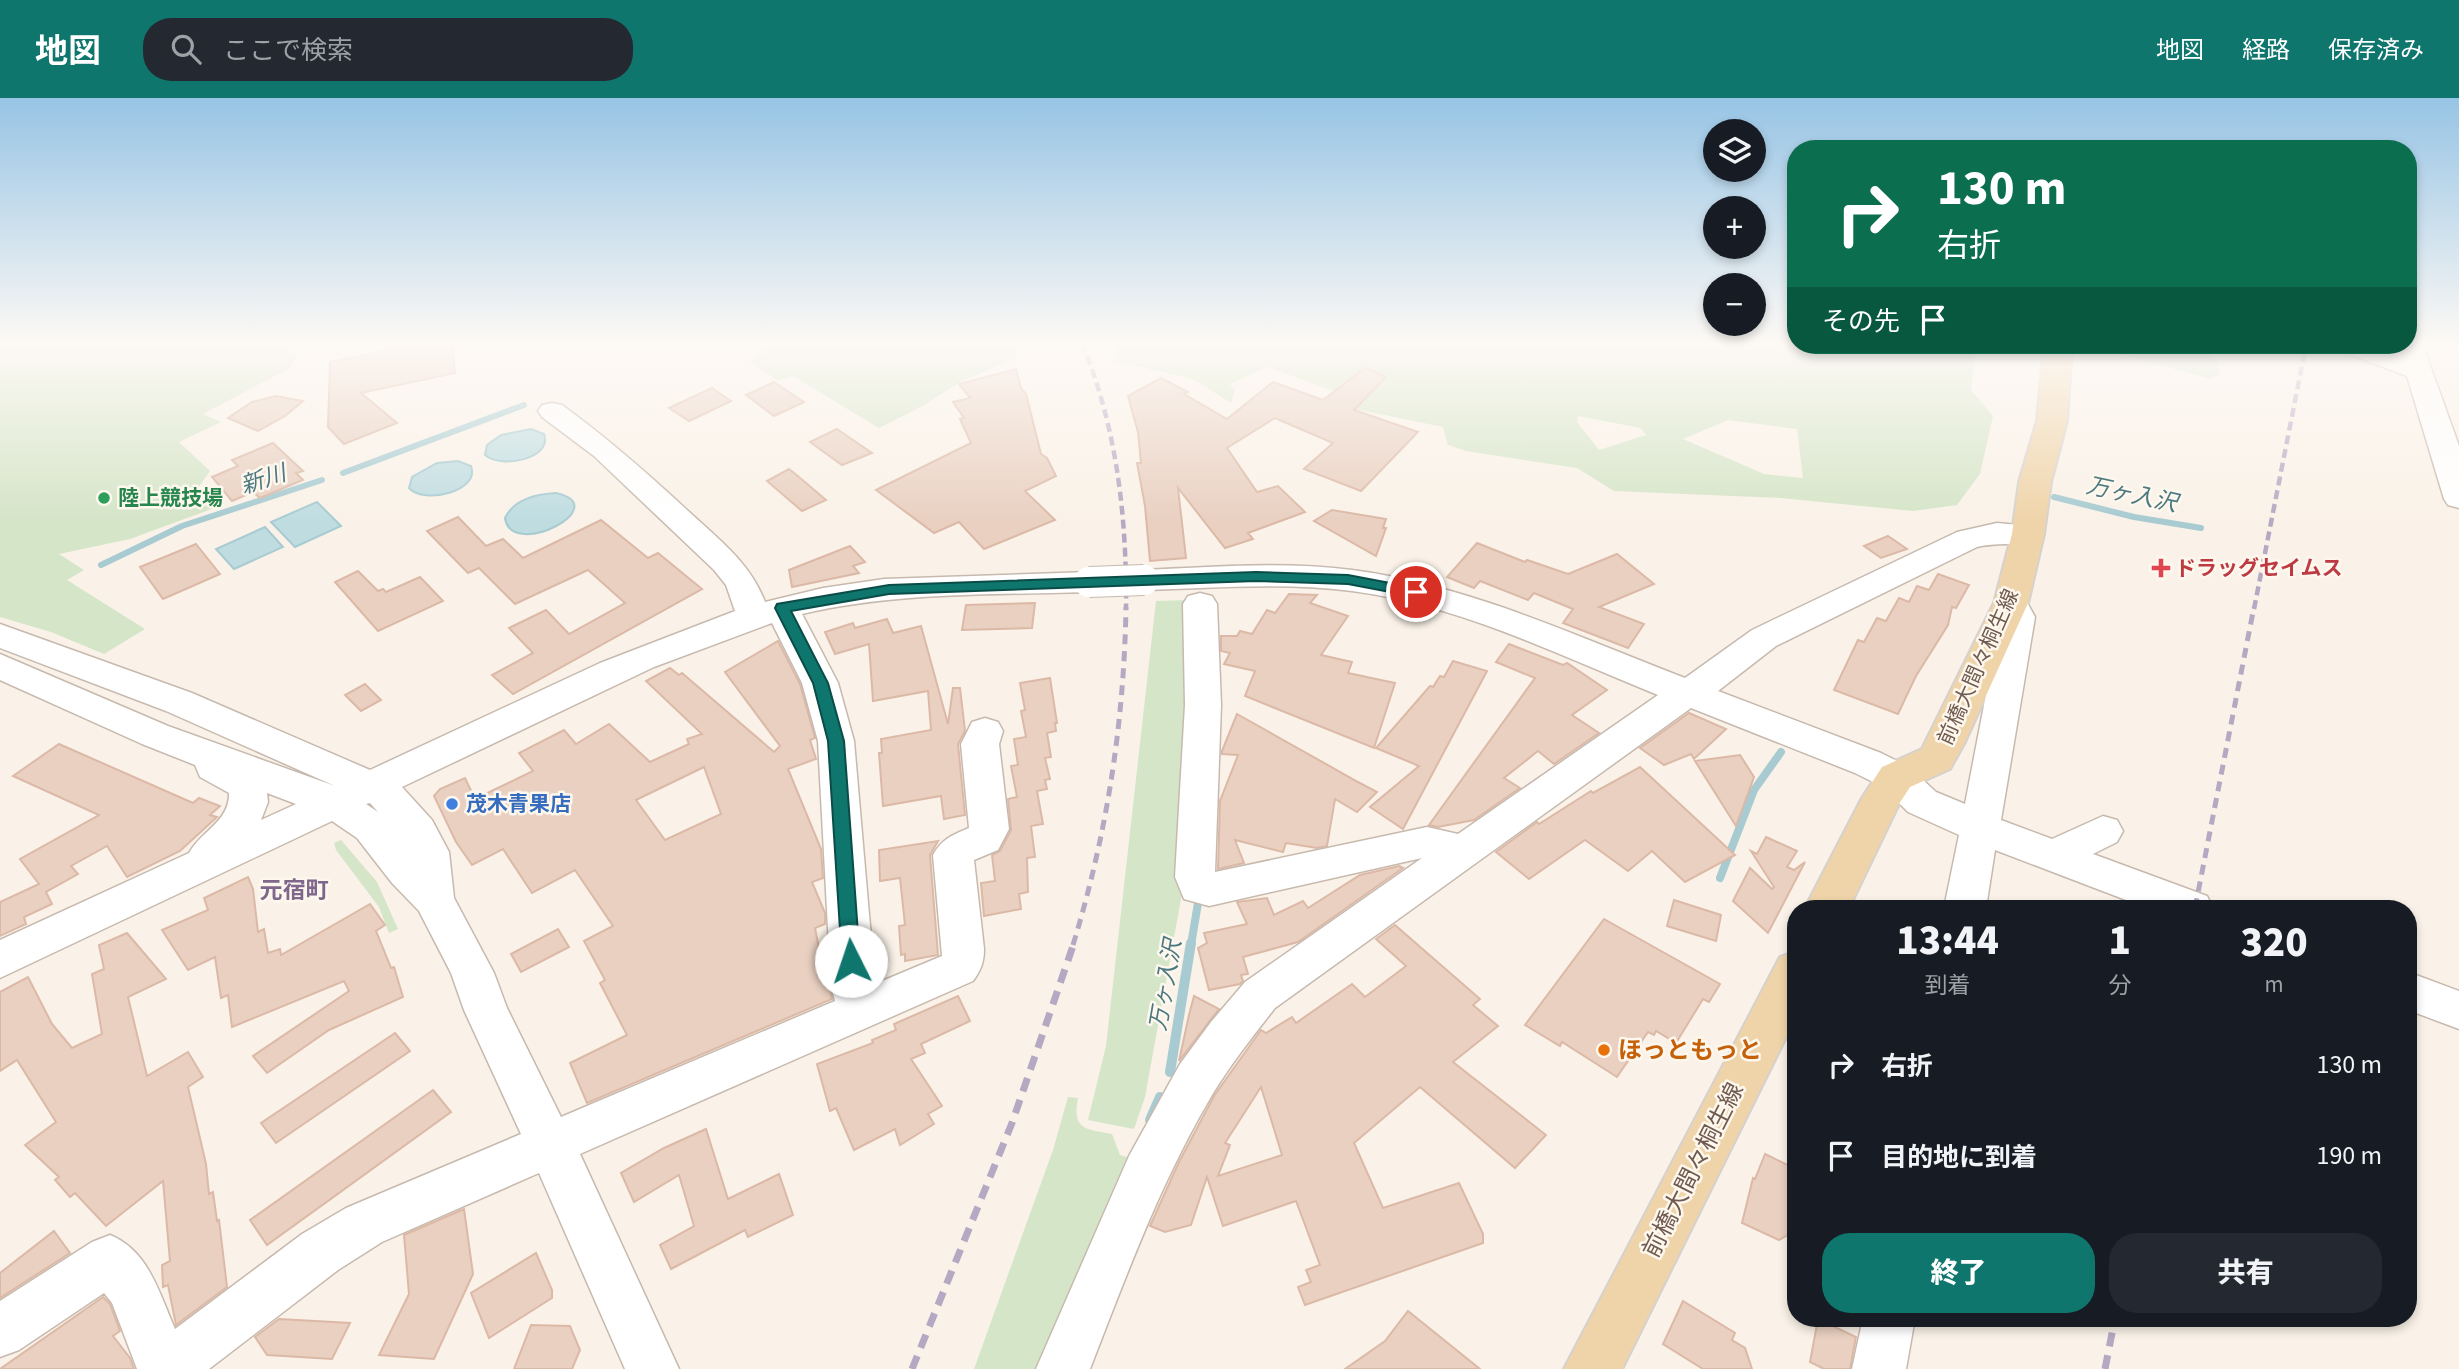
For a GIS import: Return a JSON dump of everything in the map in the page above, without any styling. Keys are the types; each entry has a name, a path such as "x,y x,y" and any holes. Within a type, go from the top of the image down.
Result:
{"main road":[{"name":"前橋大間々桐生線","path":"1896,777 1936,759 2011,603 2028,534 2035,482 2052,421 2053,402"},
{"path":"1831,900 1882,798 1896,777"},
{"name":"前橋大間々桐生線","path":"1592,1369 1787,989"}],"street":[{"path":"2429,402 2451,463 2459,499"},
{"path":"552,411 604,450 725,563 768,612 820,683 836,741 853,985 859,1010"},
{"path":"1063,1369 1108,1261 1185,1094 1238,1019 1260,995 1764,638 1968,539 1997,533 2028,534"},
{"path":"0,960 622,667 768,612 889,589 1144,580 1303,577 1388,587 1487,613 1868,763 1896,777 1922,802 2053,857 2170,900"},
{"path":"1966,900 2018,617 2011,603"},
{"path":"1200,604 1203,705 1195,877 1198,887 1209,890 1427,842 1440,843 1463,852"},
{"path":"0,635 179,702 384,793 418,831 429,852 434,900"},
{"path":"0,666 155,735 335,803 372,827 406,873 434,900 472,973 486,1010 652,1369"},
{"path":"0,1331 110,1260 131,1286 165,1369 341,1238 958,968 963,961 953,855 961,848 984,839 989,828 979,744 985,731"},
{"path":"155,735 194,759 236,778 247,788 248,804 238,825 220,845 186,871"},
{"path":"2053,857 2103,831"},
{"path":"2417,994 2459,1010"},
{"path":"1879,1369 1887,1327"}],"green space":[{"name":"陸上競技場","path":"0,402 225,402 203,414 221,422 179,442 210,471 198,488 217,507 130,539 59,554 84,570 67,580 145,629 104,654 51,632 0,617"},
{"path":"837,402 928,402 921,407 879,428"},
{"path":"1338,402 1981,402 1993,416 1980,474 1957,505 1913,511 1780,498 1614,491 1577,468 1466,451 1448,445 1443,427 1335,405","holes":["1578,416 1641,428 1646,435 1599,450 1577,422","1728,420 1797,429 1803,478 1764,474 1683,439"]},
{"path":"1190,600 1183,888 1145,1097 1134,1129 1088,1120 1106,1046 1156,601"},
{"path":"341,840 377,882 398,929 389,933 379,907 336,850 334,843"},
{"path":"1068,1097 1078,1098 1079,1122 1088,1129 1112,1134 1120,1155 1127,1157 1035,1369 974,1369 1053,1150"}],"water":[{"path":"531,429 544,434 545,443 534,455 502,461 485,455 487,445 501,435"},
{"path":"458,461 471,466 472,475 460,488 449,493 426,495 409,488 412,477 437,463"},
{"path":"556,493 571,500 574,508 568,518 540,532 524,534 511,530 505,518 514,506 534,496"},
{"path":"317,502 341,526 295,547 271,522"},
{"path":"265,527 283,547 234,569 216,549"}],"building":[{"path":"252,402 301,402 285,416 258,431 228,418"},
{"path":"329,402 372,402 397,423 344,444 328,427"},
{"path":"681,402 728,402 689,421 669,408"},
{"path":"756,402 803,402 774,416"},
{"path":"953,402 1028,402 1041,454 1047,458 1056,476 1025,491 1055,520 984,549 959,522 934,533 876,490 971,443 960,419 964,418"},
{"path":"1130,402 1198,402 1227,419 1248,402 1361,402 1354,410 1418,432 1361,491 1304,469 1333,443 1275,418 1227,448 1257,492 1278,486 1305,512 1248,533 1253,539 1225,548 1178,488 1186,558 1150,561 1145,506 1137,463 1141,463 1138,432"},
{"path":"837,429 872,453 842,465 810,442"},
{"path":"273,443 303,471 296,473 303,480 260,498 253,492 232,501 212,477 238,466 232,460"},
{"path":"789,469 826,500 802,511 767,481"},
{"path":"1332,510 1386,519 1383,528 1386,528 1376,556 1314,521"},
{"path":"458,517 486,546 503,539 523,558 601,520 648,558 658,553 702,589 513,694 492,675 533,653 509,628 546,610 569,634 625,603 588,570 515,604 479,568 468,573 427,531"},
{"path":"1888,536 1907,549 1881,558 1864,546"},
{"path":"1477,543 1525,562 1527,560 1568,574 1617,554 1654,584 1599,607 1644,624 1628,648 1563,623 1573,609 1534,593 1528,600 1480,581 1474,588 1447,577"},
{"path":"196,544 220,574 163,599 140,567"},
{"path":"850,546 865,562 853,566 859,573 792,587 789,570"},
{"path":"358,571 378,591 383,589 386,592 420,577 443,601 378,631 335,582"},
{"path":"1938,574 1969,585 1956,608 1952,607 1948,625 1916,676 1898,714 1834,690 1858,640 1864,642 1877,618 1886,621 1899,598 1909,602 1917,586 1929,590"},
{"path":"1289,594 1317,595 1310,603 1348,616 1321,655 1352,662 1348,673 1395,683 1374,748 1245,696 1255,671 1224,664 1230,653 1221,651 1221,636 1237,636 1240,631 1252,634 1267,610 1275,613"},
{"path":"1035,603 1032,628 962,630 966,605"},
{"path":"887,619 893,633 921,626 948,724 953,688 960,688 965,731 958,744 965,815 944,819 941,796 883,806 879,753 882,753 881,739 931,730 928,691 873,701 869,644 835,654 825,632 853,623 855,628"},
{"path":"778,641 800,684 815,738 810,740 816,759 788,769 821,849 823,878 812,882 825,913 825,924 815,928 823,968 827,966 832,999 587,1103 570,1063 627,1035 600,983 605,980 584,941 613,926 575,870 532,893 503,849 472,865 456,842 434,796 440,789 465,778 475,799 533,771 519,753 564,730 576,744 609,724 650,762 689,744 687,739 702,734 646,681 670,668 679,675 682,673 774,752 780,746 725,672","holes":["704,767 721,814 665,840 636,800"]},
{"path":"1509,644 1563,665 1567,663 1607,690 1572,715 1599,733 1554,764 1538,751 1504,778 1520,788 1474,820 1438,827 1429,825 1535,678 1496,662"},
{"path":"1453,661 1487,671 1403,829 1370,807 1419,766 1376,748 1430,686 1433,687 1440,676 1444,677"},
{"path":"1050,678 1057,723 1056,731 1047,733 1051,757 1045,758 1050,779 1045,780 1047,789 1037,791 1043,824 1031,826 1035,857 1027,858 1028,892 1019,894 1021,909 984,916 981,883 995,881 992,855 1000,851 1011,830 1008,799 1017,797 1011,766 1018,765 1014,739 1026,737 1020,683"},
{"path":"365,684 381,700 361,711 345,695"},
{"path":"1689,713 1726,729 1694,759 1691,754 1664,765 1640,748"},
{"path":"1237,714 1377,792 1357,812 1335,799 1327,846 1317,848 1286,843 1283,852 1235,840 1244,863 1218,869 1220,801 1238,755 1222,754 1222,751"},
{"path":"59,744 193,803 199,798 220,806 210,815 217,817 180,851 127,877 107,846 71,866 78,874 46,892 52,904 24,917 26,924 0,936 0,902 39,884 20,859 99,815 13,776"},
{"path":"1740,755 1754,777 1736,826 1695,761"},
{"path":"1640,767 1735,855 1685,882 1652,851 1628,871 1585,840 1529,879 1496,852 1537,822 1539,824 1591,791 1593,793"},
{"path":"1766,837 1797,851 1787,867 1794,870 1805,862 1768,933 1733,901 1750,868 1772,889 1774,887 1751,851 1757,854"},
{"path":"938,841 930,855 938,955 905,961 905,954 901,955 899,926 905,925 900,878 880,881 879,850"},
{"path":"1399,866 1403,868 1298,942 1243,957 1248,974 1241,975 1243,981 1240,984 1209,990 1198,948 1207,943 1204,933 1247,924 1237,902 1267,898 1274,915 1303,901 1308,908 1360,875"},
{"path":"248,877 253,889 258,932 264,929 268,953 280,949 281,955 370,904 385,925 376,931 391,968 394,967 403,997 329,1030 267,1073 253,1056 349,991 344,981 232,1027 228,995 221,998 215,957 188,970 162,930 208,910 204,898"},
{"path":"1674,900 1721,915 1716,941 1667,926"},
{"path":"1604,919 1720,984 1709,1002 1703,999 1676,1043 1656,1031 1654,1035 1648,1032 1617,1077 1562,1042 1560,1046 1525,1025"},
{"path":"1395,925 1480,999 1473,1005 1498,1026 1453,1062 1546,1135 1515,1168 1420,1087 1354,1143 1383,1208 1459,1183 1483,1234 1483,1243 1305,1305 1298,1287 1311,1282 1306,1270 1320,1265 1296,1201 1223,1226 1207,1177 1191,1225 1165,1232 1150,1226 1179,1162 1214,1096 1261,1030 1266,1033 1292,1017 1296,1023 1352,984 1365,997 1406,966 1376,939","holes":["1261,1087 1282,1155 1218,1176 1230,1145 1225,1143"]},
{"path":"558,929 569,947 521,972 511,954"},
{"path":"127,933 166,979 128,997 147,1076 188,1052 203,1077 188,1087 206,1164 209,1194 213,1192 217,1221 219,1220 227,1287 176,1325 168,1285 163,1287 162,1265 170,1261 163,1181 106,1226 75,1193 70,1197 55,1180 59,1177 25,1145 56,1122 17,1060 0,1071 0,992 28,977 52,1024 72,1048 102,1034 92,974 104,969 99,945"},
{"path":"958,996 970,1021 921,1044 925,1053 911,1059 942,1106 928,1114 934,1124 900,1145 895,1129 854,1150 836,1108 830,1111 817,1064 873,1043 872,1040 896,1030 894,1024"},
{"path":"1194,996 1219,1009 1179,1061 1189,1015"},
{"path":"395,1033 410,1051 276,1143 261,1123"},
{"path":"433,1090 451,1112 267,1245 250,1220"},
{"path":"706,1129 728,1199 779,1174 793,1215 748,1237 745,1230 671,1269 660,1245 694,1226 679,1175 634,1202 621,1173 664,1148"},
{"path":"1765,1154 1787,1165 1787,1235 1779,1240 1742,1223 1753,1178 1755,1179"},
{"path":"464,1209 473,1274 434,1359 379,1355 409,1294 404,1235"},
{"path":"54,1231 70,1253 0,1298 0,1273"},
{"path":"536,1253 552,1290 552,1298 489,1338 471,1293"},
{"path":"103,1297 110,1304 120,1331 113,1336 130,1358 134,1369 0,1369"},
{"path":"1683,1301 1735,1333 1732,1340 1745,1348 1752,1369 1703,1369 1663,1344"},
{"path":"1408,1311 1480,1369 1345,1369 1385,1341"},
{"path":"279,1319 350,1323 332,1359 267,1355 255,1337"},
{"path":"531,1325 570,1326 580,1350 572,1369 514,1369"},
{"path":"1817,1327 1835,1327 1856,1337 1850,1369 1824,1369 1810,1362"}],"waterway":[{"name":"新川","path":"343,473 524,405"},
{"name":"新川","path":"101,565 182,526 322,480"},
{"name":"万ヶ入沢","path":"2054,497 2134,517 2201,528"},
{"name":"万ヶ入沢","path":"1720,878 1754,790 1781,752"},
{"name":"万ヶ入沢","path":"1191,945 1198,903"},
{"name":"万ヶ入沢","path":"1170,1072 1191,943"},
{"name":"万ヶ入沢","path":"1150,1120 1160,1097"}],"railway":[{"path":"1102,402 1112,441 1122,507 1126,607"},
{"path":"2254,609 2295,402"},
{"path":"1073,945 1095,862 1112,778 1122,693 1126,607"},
{"path":"2197,900 2254,607"},
{"path":"912,1369 1012,1123 1074,943"},
{"path":"2105,1369 2113,1327"}],"place":[{"name":"陸上競技場","path":"104,498"},
{"name":"ドラッグセイムス","path":"2161,568"},
{"name":"茂木青果店","path":"452,804"},
{"name":"ほっともっと","path":"1604,1050"}],"district":[{"name":"元宿町","path":"294,890"}],"route":[{"path":"851,961 836,741 820,683 782,608 831,597 918,587 1256,576 1348,580 1416,592"}]}
